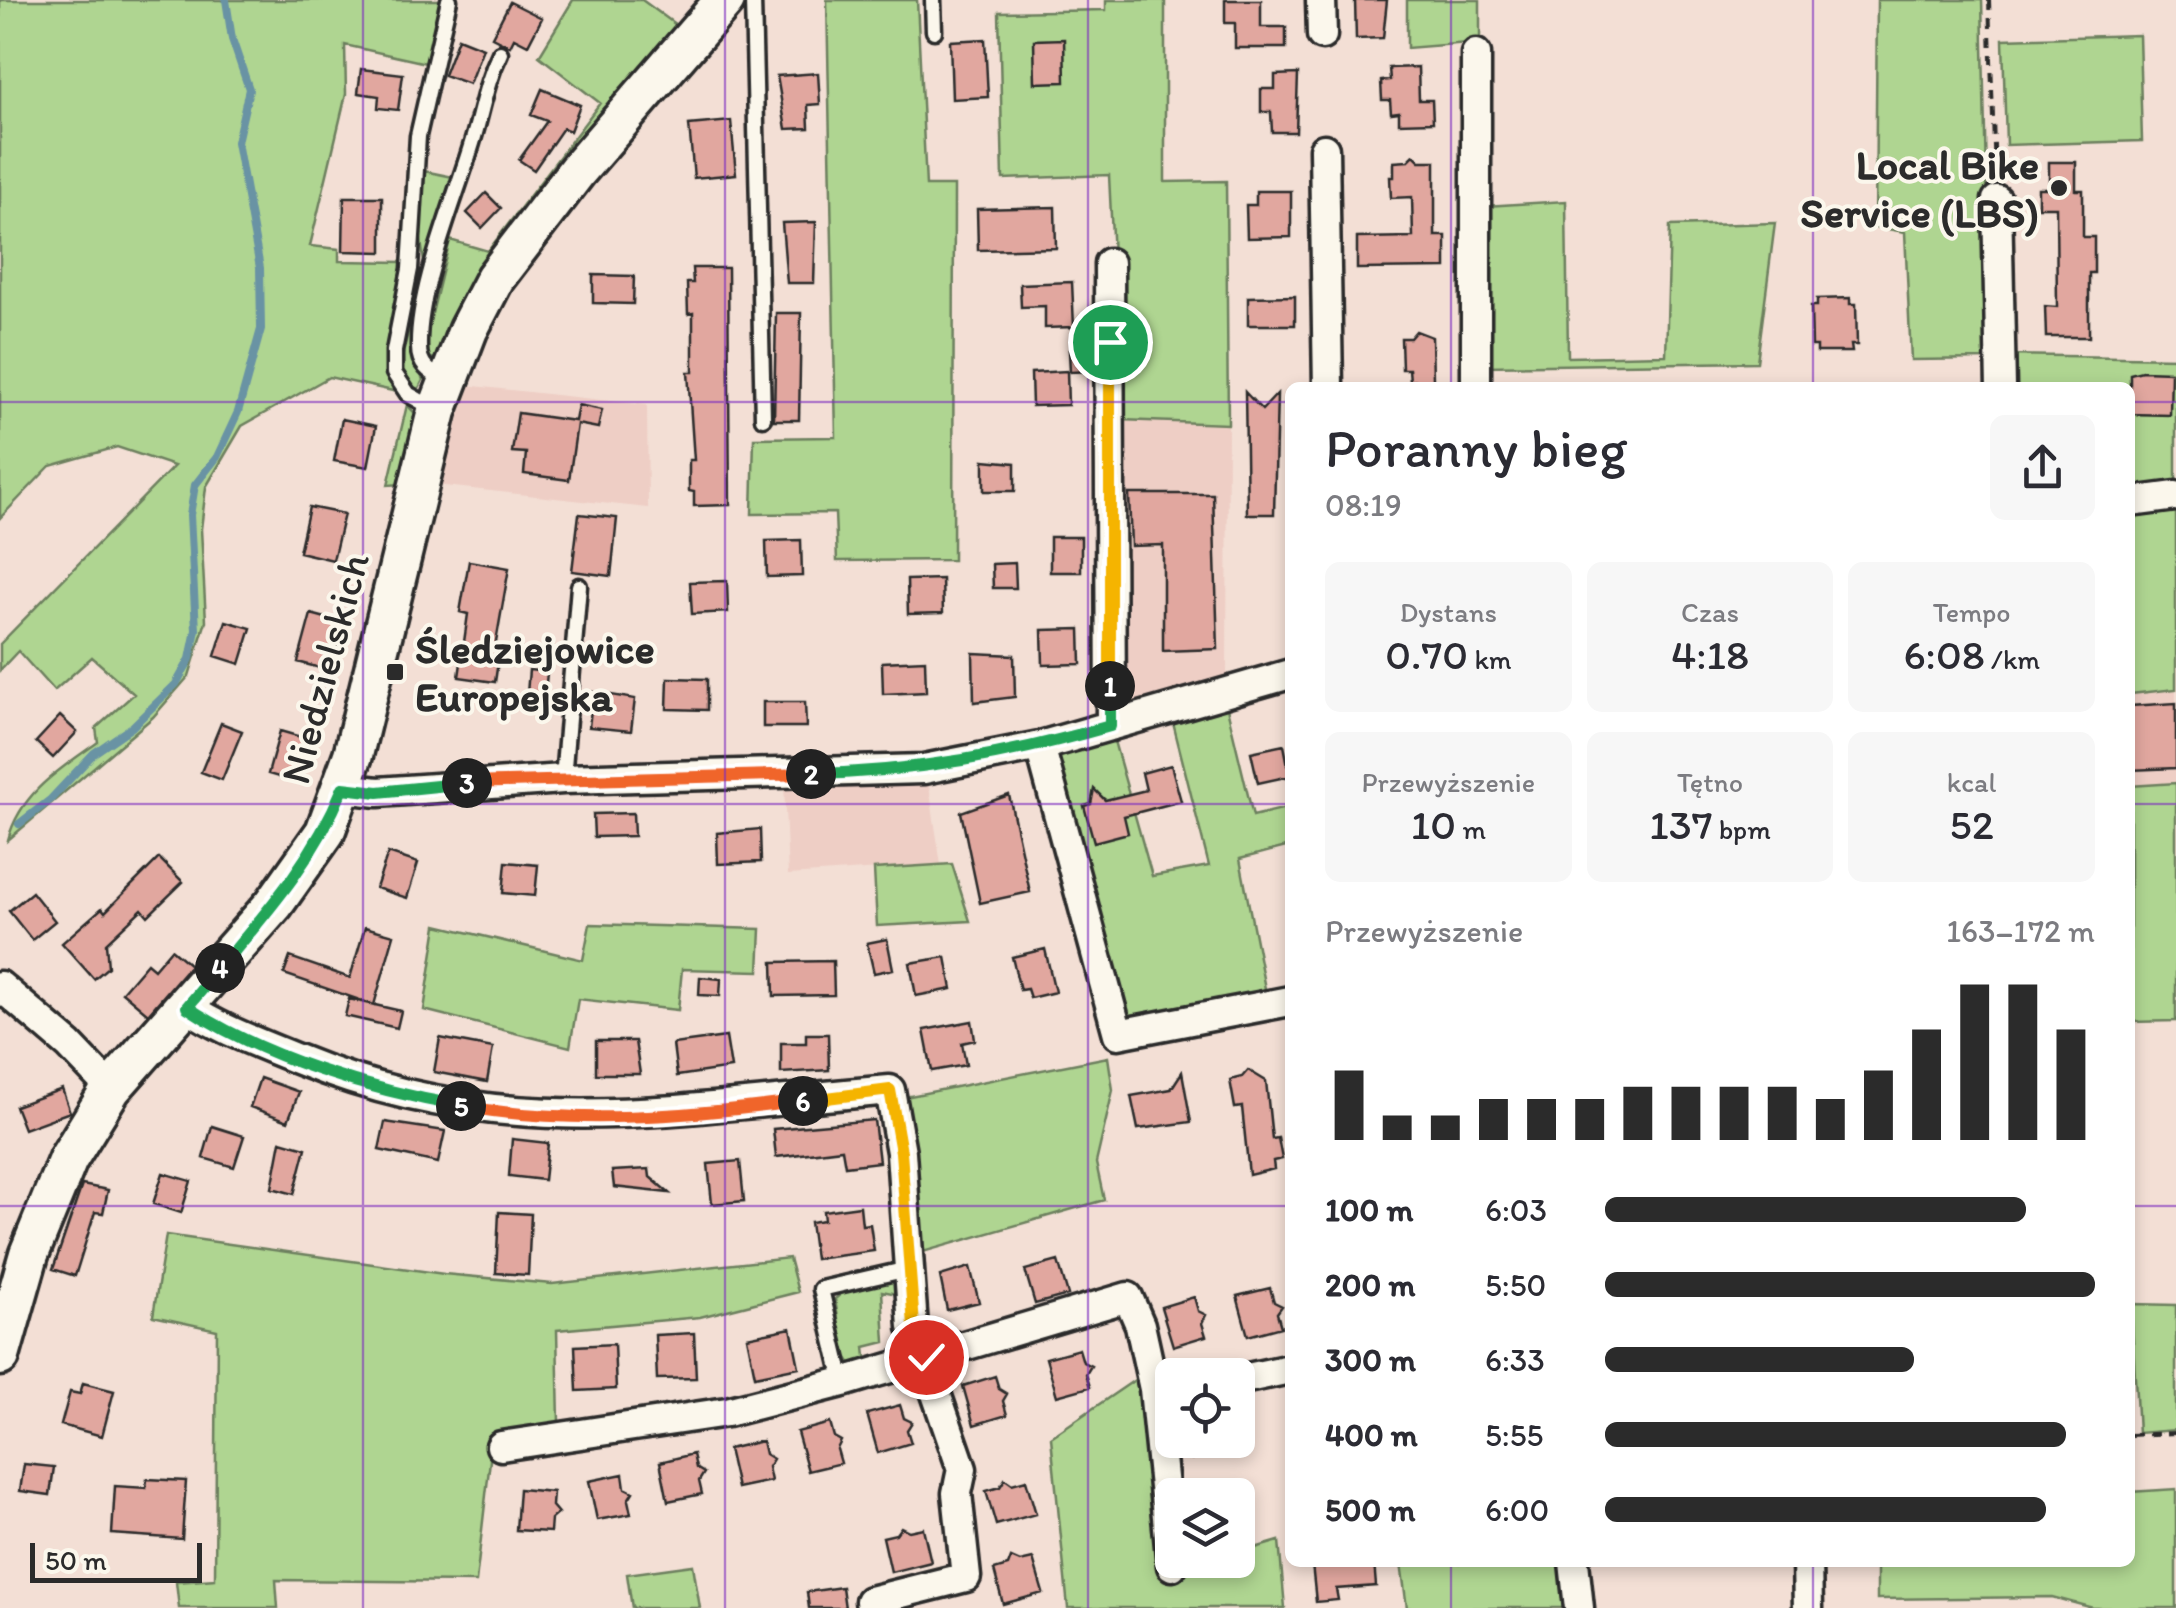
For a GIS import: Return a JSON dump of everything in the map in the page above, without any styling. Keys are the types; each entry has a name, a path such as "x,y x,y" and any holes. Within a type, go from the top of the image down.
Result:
{"street":[{"name":"Niedzielskich","path":"0,1356 29,1254 68,1159 111,1089 187,1007 301,872 325,832 343,788 442,397 495,278 530,228 725,0"},
{"path":"1321,0 1322,35"},
{"path":"1476,54 1476,382"},
{"path":"1324,149 1328,382"},
{"path":"1997,200 2000,382"},
{"path":"1109,262 1110,726"},
{"path":"2135,501 2176,496"},
{"path":"343,788 378,792 563,778 924,769 1040,746 1285,675"},
{"path":"1040,746 1118,1034 1285,1003"},
{"path":"0,986 70,1046 111,1089"},
{"path":"187,1007 212,1024 318,1068 411,1098 494,1112 569,1117 686,1113 890,1090 901,1152 914,1326 962,1469 957,1493 966,1577 870,1601 871,1608"},
{"path":"501,1446 727,1412 843,1382 1128,1297 1155,1367"},
{"path":"1255,1376 1285,1370"},
{"path":"1575,1567 1579,1608"},
{"path":"1807,1567 1808,1608"}],"lane":[{"path":"442,397 408,394 394,374 394,351 410,269 418,136 448,0"},
{"path":"754,0 763,418"},
{"path":"933,0 934,31"},
{"path":"442,397 418,350 426,299 476,129 484,87 500,53"},
{"path":"563,778 579,586"},
{"path":"843,1382 821,1289 908,1270"}],"path":[{"path":"1988,0 1991,146 1997,200"},
{"path":"2135,1435 2176,1433"}],"shaded area":[{"path":"465,385 647,405 648,508 435,485"},
{"path":"1121,420 1228,424 1227,681 1116,708"},
{"path":"2176,689 2176,784 2135,786 2135,693"},
{"path":"928,780 941,865 788,875 784,785"}],"green space":[{"path":"0,0 443,0 426,63 345,45 346,94 310,246 339,249 339,261 402,262 387,370 393,391 329,377 242,426 206,487 201,529 206,621 189,676 153,717 8,840 32,795 98,742 96,728 134,694 92,657 54,691 18,651 0,670 0,644 174,466 117,447 50,466 0,518"},
{"path":"573,0 642,0 683,30 442,357 429,359 426,338 450,240 488,251 600,103 539,56"},
{"path":"827,0 917,0 926,186 954,186 953,560 837,561 835,513 752,514 754,438 836,437"},
{"path":"1106,0 1165,0 1165,182 1226,181 1228,424 1121,420 1109,175 1003,179 999,12 1106,10"},
{"path":"1407,0 1480,0 1480,42 1407,48"},
{"path":"1877,0 1982,0 1990,359 1911,360 1905,232 1875,227"},
{"path":"2139,35 2142,141 2006,145 2003,39"},
{"path":"424,171 453,177 416,309 411,346 423,380 418,390 404,381 400,367 424,262 419,226"},
{"path":"1566,201 1568,357 1666,355 1670,226 1775,223 1757,362 1481,366 1486,206"},
{"path":"2005,355 2176,358 2176,487 2135,492 2135,382 2006,382"},
{"path":"407,405 419,417 403,484 388,485"},
{"path":"2176,511 2176,689 2135,693 2135,517"},
{"path":"1226,704 1253,816 1285,808 1285,847 1240,859 1267,999 1132,1023 1124,1015 1052,758 1114,741 1152,876 1209,866 1172,719"},
{"path":"2176,783 2176,1021 2135,1022 2135,786"},
{"path":"952,864 970,921 877,926 874,869"},
{"path":"590,924 761,929 759,971 682,969 678,1010 578,999 570,1047 424,1010 437,925 583,960"},
{"path":"1108,1057 1113,1090 1096,1163 1104,1200 916,1254 900,1098"},
{"path":"166,1235 444,1274 552,1284 789,1258 798,1292 700,1317 557,1330 559,1423 493,1434 476,1582 276,1580 278,1608 179,1608 176,1582 215,1579 217,1330 153,1316"},
{"path":"892,1281 902,1295 882,1291 885,1342 865,1347 866,1357 859,1366 851,1364 843,1352 835,1299 843,1292"},
{"path":"2135,1304 2176,1305 2176,1430 2138,1433"},
{"path":"1142,1375 1155,1513 1155,1578 1255,1578 1255,1548 1279,1541 1285,1608 1068,1608 1051,1437"},
{"path":"2176,1489 2176,1608 2093,1608 2052,1597 1877,1599 1877,1567 2135,1567 2135,1492"},
{"path":"693,1565 700,1608 632,1608 627,1574"},
{"path":"1402,1567 1565,1567 1569,1608 1407,1608"}],"building":[{"path":"1225,0 1261,0 1261,27 1286,27 1286,48 1235,48 1235,23 1225,23"},
{"path":"1355,0 1387,0 1383,38 1356,39"},
{"path":"510,2 542,18 528,45 514,38 510,46 492,37"},
{"path":"458,38 483,48 469,84 444,75"},
{"path":"985,39 988,97 952,99 950,41"},
{"path":"1064,39 1065,82 1035,83 1034,40"},
{"path":"1418,67 1419,100 1432,100 1433,122 1399,123 1399,112 1391,113 1390,100 1382,100 1381,81 1390,80 1389,68"},
{"path":"361,69 403,74 398,110 378,108 379,96 358,93"},
{"path":"818,73 820,104 808,105 809,128 786,129 777,76"},
{"path":"1298,74 1296,132 1272,132 1271,112 1261,112 1261,89 1275,89 1275,75"},
{"path":"542,89 580,105 570,131 563,128 534,170 519,160 547,121 531,115"},
{"path":"731,121 736,174 694,178 689,125"},
{"path":"1414,155 1420,161 1435,161 1435,236 1446,236 1446,268 1357,269 1357,238 1413,237 1412,197 1391,198 1390,177 1394,177 1394,162 1408,161"},
{"path":"2049,162 2076,162 2076,190 2083,190 2083,237 2094,237 2094,273 2089,273 2089,337 2046,337 2045,306 2057,307 2056,207 2038,207 2038,188 2049,188"},
{"path":"1256,191 1291,191 1291,237 1247,238 1246,205 1256,205"},
{"path":"486,193 501,208 482,228 467,213"},
{"path":"344,197 382,197 382,252 343,251"},
{"path":"1055,207 1056,248 978,250 977,209"},
{"path":"816,222 814,283 787,283 782,223"},
{"path":"692,268 728,268 730,505 694,506 694,492 689,491 689,460 694,460 688,372 693,372 693,313 688,314 687,283 693,283"},
{"path":"593,275 634,276 633,304 593,303"},
{"path":"1072,282 1074,327 1045,328 1045,306 1021,307 1020,284"},
{"path":"1295,296 1295,325 1248,325 1248,297"},
{"path":"1850,298 1850,304 1856,304 1857,345 1851,345 1852,352 1817,352 1817,346 1812,346 1811,306 1817,306 1817,299"},
{"path":"776,313 801,313 799,420 774,420"},
{"path":"1416,331 1432,337 1433,380 1410,381 1409,369 1402,369 1401,338 1410,338"},
{"path":"1069,350 1091,350 1092,371 1070,372"},
{"path":"1067,371 1068,405 1032,406 1031,373"},
{"path":"2171,372 2170,415 2135,414 2135,382 2130,382 2130,374"},
{"path":"1245,392 1262,410 1277,394 1274,514 1247,514"},
{"path":"578,405 602,410 598,428 577,424 569,480 524,474 526,453 512,452 518,413 575,421"},
{"path":"342,419 376,426 368,467 334,461"},
{"path":"984,460 1015,463 1015,491 984,491"},
{"path":"1129,494 1213,494 1218,649 1163,651 1163,545 1131,546"},
{"path":"309,507 344,514 333,560 299,552"},
{"path":"579,514 617,518 611,576 572,571"},
{"path":"1050,537 1081,537 1081,572 1050,572"},
{"path":"801,540 802,576 767,577 766,541"},
{"path":"469,561 509,568 495,648 500,648 495,682 459,677 468,614 460,612"},
{"path":"1015,563 1016,588 993,588 992,564"},
{"path":"942,579 943,613 908,614 907,580"},
{"path":"727,581 728,612 692,614 690,582"},
{"path":"311,614 344,623 331,671 298,662"},
{"path":"226,621 251,628 240,664 215,656"},
{"path":"1080,629 1081,664 1043,665 1042,630"},
{"path":"973,653 1014,655 1015,697 974,702"},
{"path":"925,660 926,692 883,694 882,662"},
{"path":"529,670 547,672 544,706 526,705"},
{"path":"668,678 707,679 707,710 667,709"},
{"path":"593,692 635,699 631,731 589,727"},
{"path":"763,702 805,702 806,727 763,727"},
{"path":"2176,703 2176,768 2135,770 2135,706"},
{"path":"60,716 77,732 53,758 36,742"},
{"path":"221,723 242,731 222,780 201,772"},
{"path":"280,731 308,739 296,782 268,774"},
{"path":"1284,745 1285,777 1258,783 1251,752"},
{"path":"1171,765 1181,801 1124,816 1128,833 1094,842 1084,806 1091,804 1094,789 1105,800 1146,790 1142,773"},
{"path":"1009,795 1030,892 980,903 961,812"},
{"path":"633,813 634,836 594,837 593,814"},
{"path":"760,829 761,862 718,864 717,833"},
{"path":"388,853 418,863 407,898 376,888"},
{"path":"159,858 183,882 148,916 142,909 106,943 108,967 94,979 62,943 102,908 105,912"},
{"path":"506,862 538,865 535,896 503,893"},
{"path":"32,892 55,921 32,940 9,911"},
{"path":"365,927 394,935 374,1005 284,974 290,957 350,978"},
{"path":"887,939 893,969 874,973 867,943"},
{"path":"171,949 190,965 148,1014 122,992 147,963 154,969"},
{"path":"1045,949 1055,992 1030,998 1027,989 1020,990 1012,957"},
{"path":"946,957 952,989 916,996 910,963"},
{"path":"833,961 834,995 774,996 773,962"},
{"path":"700,977 721,979 720,996 699,995"},
{"path":"349,999 401,1011 397,1028 345,1016"},
{"path":"972,1021 975,1040 962,1043 966,1065 932,1071 924,1030"},
{"path":"806,1034 828,1034 829,1070 781,1073 781,1043 806,1043"},
{"path":"726,1037 731,1068 677,1076 673,1044"},
{"path":"440,1038 493,1048 487,1082 434,1072"},
{"path":"596,1041 635,1041 640,1074 596,1074"},
{"path":"1248,1070 1266,1081 1272,1139 1278,1138 1282,1159 1273,1161 1274,1169 1249,1175 1242,1107 1235,1108 1230,1080 1242,1077"},
{"path":"1182,1072 1191,1122 1138,1129 1131,1096 1171,1089"},
{"path":"260,1078 299,1092 288,1121 250,1107"},
{"path":"62,1089 70,1112 24,1129 15,1106"},
{"path":"874,1120 879,1162 845,1166 842,1149 776,1157 773,1129"},
{"path":"385,1122 445,1131 438,1163 379,1150"},
{"path":"212,1126 244,1136 234,1167 203,1158"},
{"path":"512,1139 548,1143 544,1180 509,1176"},
{"path":"281,1141 306,1148 294,1194 272,1188"},
{"path":"740,1161 744,1201 712,1204 708,1164"},
{"path":"649,1169 650,1177 669,1193 614,1187 612,1171"},
{"path":"163,1173 191,1181 181,1213 153,1204"},
{"path":"82,1185 108,1190 103,1213 95,1212 75,1276 53,1269"},
{"path":"860,1206 862,1225 870,1224 874,1251 815,1259 810,1222 824,1220 823,1211"},
{"path":"499,1212 531,1214 528,1275 496,1273"},
{"path":"1058,1261 1068,1295 1035,1304 1025,1270"},
{"path":"970,1267 979,1302 947,1310 940,1276"},
{"path":"1270,1288 1274,1302 1282,1306 1277,1313 1281,1327 1248,1336 1237,1296"},
{"path":"1194,1297 1198,1311 1206,1315 1202,1323 1206,1336 1173,1346 1161,1307"},
{"path":"791,1328 799,1367 755,1376 747,1337"},
{"path":"694,1333 696,1378 657,1379 655,1335"},
{"path":"614,1344 616,1389 577,1391 575,1346"},
{"path":"1079,1349 1083,1362 1091,1366 1086,1374 1090,1387 1057,1396 1046,1358"},
{"path":"995,1376 999,1389 1007,1394 1003,1401 1007,1415 974,1425 963,1386"},
{"path":"83,1383 114,1391 102,1436 61,1425 70,1392 80,1394"},
{"path":"900,1405 904,1418 912,1422 907,1430 911,1443 878,1453 867,1414"},
{"path":"830,1423 834,1437 841,1441 837,1449 841,1463 808,1471 797,1432"},
{"path":"762,1441 765,1454 773,1459 768,1467 771,1481 737,1488 728,1449"},
{"path":"693,1454 696,1468 704,1473 699,1481 702,1494 668,1501 660,1462"},
{"path":"24,1464 54,1467 50,1495 20,1491"},
{"path":"623,1474 625,1488 633,1492 628,1500 631,1514 597,1520 589,1481"},
{"path":"147,1479 186,1481 182,1539 112,1534 115,1486 146,1488"},
{"path":"1005,1479 1012,1484 1026,1480 1036,1514 996,1525 986,1491 1000,1487"},
{"path":"519,1489 553,1492 552,1506 558,1513 551,1519 550,1532 516,1530"},
{"path":"901,1527 909,1531 923,1528 931,1562 891,1572 883,1537 896,1534"},
{"path":"1011,1558 1020,1562 1033,1559 1043,1593 1003,1604 994,1570 1008,1566"},
{"path":"1312,1567 1374,1567 1376,1586 1336,1589 1338,1600 1316,1602"},
{"path":"842,1587 845,1608 809,1608 807,1592"}],"waterway":[{"path":"19,824 50,800 94,753 132,727 176,684 190,659 196,630 190,515 195,485 217,457 238,412 261,329 260,268 237,142 249,89 232,39 226,0"}],"place":[{"name":"Local Bike Service (LBS)","path":"2059,188"},
{"name":"Śledziejowice Europejska","path":"395,672"}],"route":[{"path":"926,1357 914,1326 901,1152 890,1090 686,1113 569,1117 494,1112 411,1098 318,1068 212,1024 187,1007 301,872 325,832 343,788 378,792 478,782 924,769 1040,746 1110,726 1110,342"}]}
